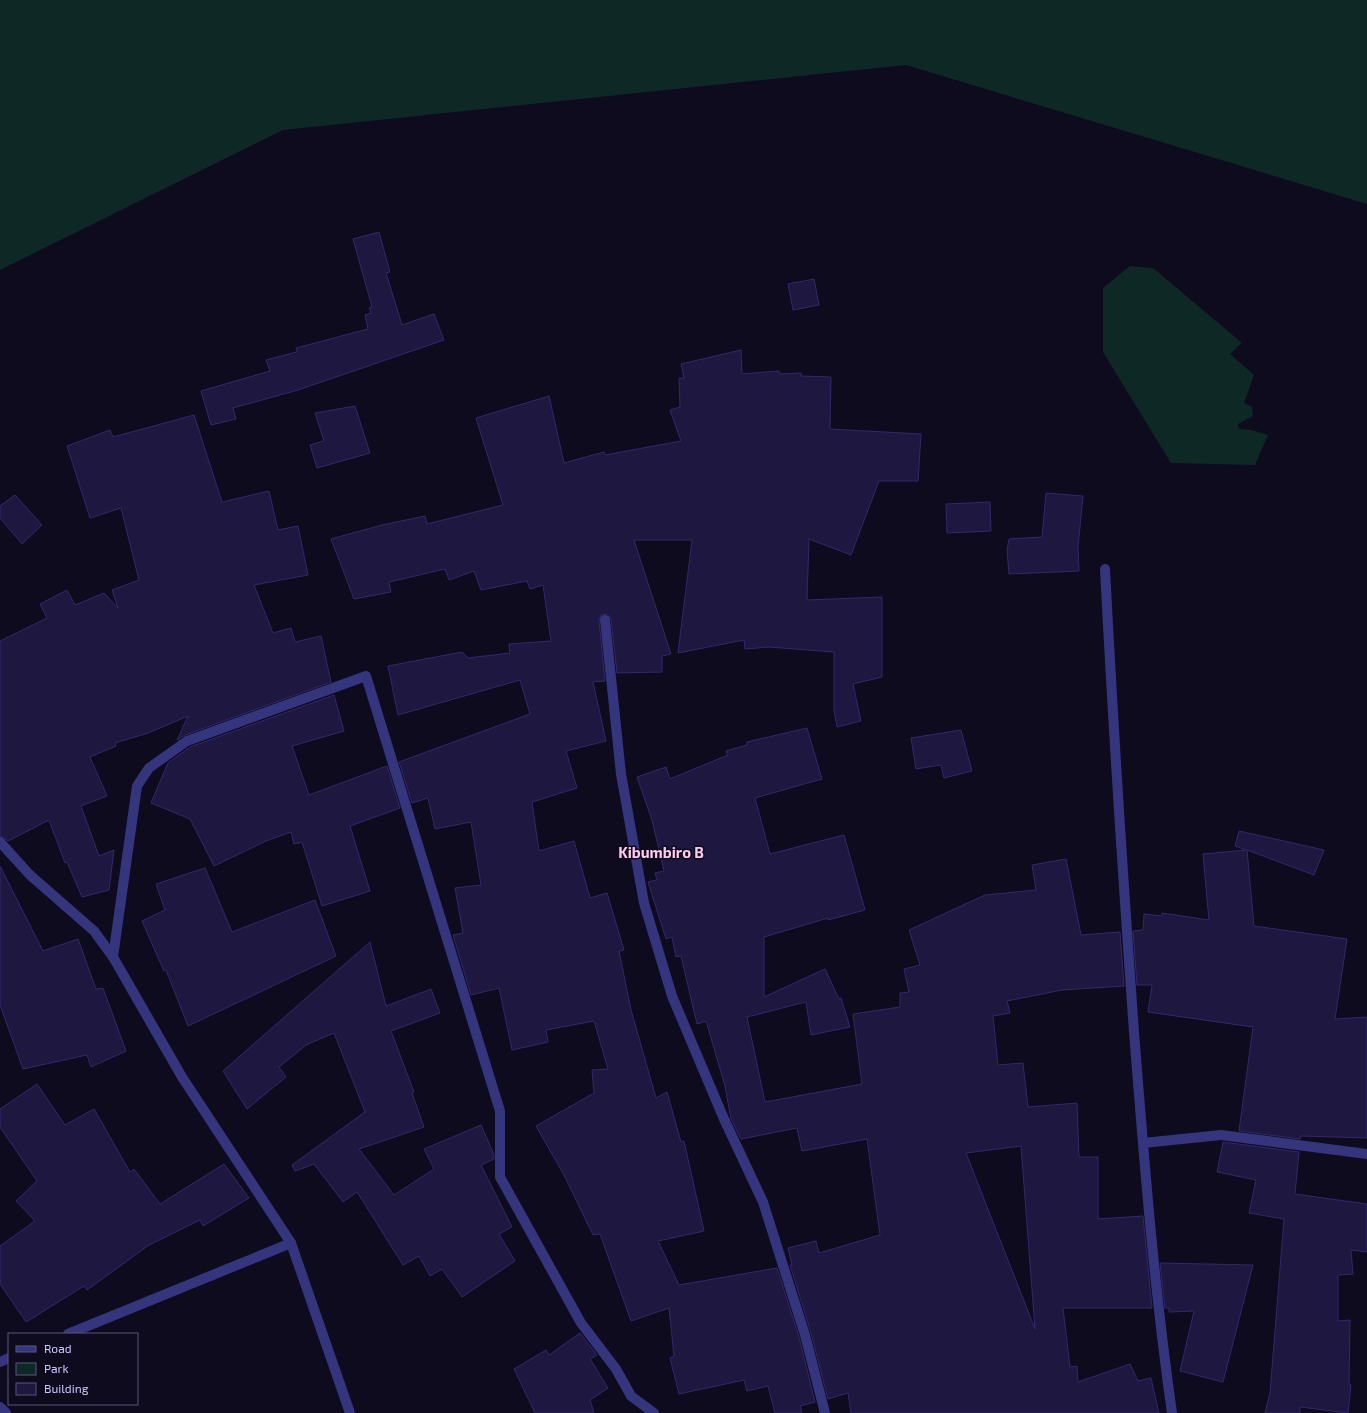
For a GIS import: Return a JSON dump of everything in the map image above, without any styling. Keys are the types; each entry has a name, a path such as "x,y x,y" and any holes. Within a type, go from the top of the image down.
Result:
{"street":[{"path":"1105,569 1112,716 1143,1143 1160,1319 1172,1413"},
{"path":"604,620 621,774 644,903 672,996 724,1119 763,1202 803,1327 825,1413"},
{"path":"113,957 137,786 149,768 187,741 215,729 366,676 500,1111 500,1177 581,1323 616,1369 631,1396 654,1413"},
{"path":"0,842 30,875 94,931 113,957 182,1077 291,1243 350,1413"},
{"path":"1143,1143 1221,1135 1367,1154"},
{"path":"70,1333 291,1243"},
{"path":"0,1407 6,1413"}],"green space":[{"path":"0,0 1367,0 1367,204 906,65 283,130 0,270"},
{"path":"1130,266 1153,268 1242,343 1230,354 1254,375 1244,403 1252,407 1253,416 1238,424 1239,429 1252,430 1268,435 1255,465 1171,463 1103,352 1103,288"}],"building":[{"path":"379,232 390,272 386,273 402,325 434,314 444,340 298,390 233,408 236,419 211,425 201,391 270,371 266,360 297,352 296,348 368,329 365,315 371,313 369,308 372,307 353,239"},
{"path":"814,279 819,305 793,310 788,284"},
{"path":"741,350 742,374 779,371 780,374 801,373 801,376 831,377 830,429 921,434 918,481 879,481 851,555 809,539 807,600 882,597 882,677 853,684 861,721 837,727 834,710 834,652 769,647 745,649 744,640 678,653 692,540 634,540 671,654 662,656 662,672 617,673 611,619 607,614 601,615 599,621 605,681 593,682 606,741 566,751 577,788 532,802 539,851 574,841 590,898 607,893 624,950 619,951 631,1010 656,1098 667,1092 681,1142 684,1141 704,1231 658,1241 679,1285 777,1268 799,1337 815,1402 800,1406 802,1413 775,1413 768,1386 747,1391 744,1380 679,1394 670,1358 674,1356 669,1308 631,1321 600,1234 593,1235 564,1175 536,1126 594,1093 592,1070 608,1069 594,1021 546,1030 548,1042 512,1050 499,988 471,995 453,935 463,933 455,888 481,885 471,822 435,829 428,798 412,803 399,762 530,714 520,680 398,715 388,666 462,652 468,658 510,653 509,644 551,641 543,585 530,589 527,581 481,590 474,571 449,580 445,569 389,582 391,592 354,599 331,539 382,525 425,516 427,524 503,505 476,418 549,396 564,463 604,452 605,455 681,441 670,410 680,407 679,378 684,378 681,364"},
{"path":"355,406 370,453 317,468 310,445 324,441 315,413"},
{"path":"194,415 222,502 269,491 278,530 298,526 308,575 254,585 273,633 291,628 295,642 321,636 331,682 185,735 177,740 188,716 148,733 115,743 116,746 90,757 107,796 81,806 99,856 114,850 109,890 82,897 67,862 65,863 49,820 8,841 0,836 0,641 47,618 40,604 67,590 75,605 104,593 118,608 112,590 139,580 121,508 90,518 67,446 110,430 113,437"},
{"path":"1046,493 1083,496 1078,547 1079,571 1009,574 1007,550 1009,539 1042,537"},
{"path":"15,495 42,525 22,544 0,518 0,506"},
{"path":"990,502 991,531 947,533 946,504"},
{"path":"334,695 344,731 292,746 309,795 387,766 400,808 350,826 370,891 322,906 302,842 294,844 291,832 266,841 214,866 190,819 151,803 168,763 190,747"},
{"path":"807,728 822,779 755,798 770,854 844,835 865,910 828,920 828,918 764,937 764,997 825,969 839,999 841,998 850,1027 811,1035 806,1002 747,1017 765,1102 862,1084 853,1014 900,1007 900,993 909,992 904,969 920,965 909,930 985,895 1036,890 1032,865 1066,859 1081,935 1120,932 1124,986 1062,990 1007,1001 1010,1013 993,1016 998,1065 1023,1063 1028,1107 1077,1103 1079,1157 1098,1157 1098,1219 1143,1216 1152,1308 1063,1308 1070,1367 1077,1366 1078,1382 1130,1364 1138,1381 1151,1378 1159,1413 851,1413 848,1393 828,1399 811,1333 790,1265 792,1265 788,1248 816,1241 819,1253 880,1235 867,1139 802,1151 797,1128 741,1139 731,1119 725,1086 706,1021 697,1024 681,956 676,957 672,937 666,939 648,882 657,880 655,873 664,871 652,820 637,777 666,767 670,779 728,755 726,751 747,745 747,742","holes":["1021,1146 1035,1329 966,1153"]},
{"path":"961,730 972,771 944,778 941,765 916,769 911,738"},
{"path":"1239,831 1324,850 1314,875 1247,850 1254,926 1347,939 1335,1019 1367,1017 1367,1138 1301,1136 1300,1139 1239,1131 1253,1027 1148,1012 1152,985 1137,985 1133,931 1143,930 1144,914 1162,916 1162,913 1209,920 1203,854 1246,850 1235,846"},
{"path":"0,866 43,951 78,939 96,989 103,988 126,1051 91,1067 87,1055 23,1069 0,1005"},
{"path":"205,868 232,932 315,900 336,956 188,1026 166,970 164,971 142,921 165,910 156,884"},
{"path":"370,942 386,1006 431,989 440,1013 391,1031 414,1092 412,1093 424,1127 359,1149 394,1195 434,1169 424,1149 481,1125 494,1155 494,1159 481,1165 512,1227 499,1234 515,1261 462,1297 442,1269 430,1276 419,1256 403,1265 357,1192 343,1202 314,1164 295,1171 292,1165 365,1112 334,1033 306,1045 279,1067 286,1077 247,1109 223,1071"},
{"path":"37,1084 65,1125 94,1109 130,1172 134,1169 160,1204 224,1164 249,1198 203,1226 200,1220 149,1245 87,1290 84,1286 26,1322 0,1284 0,1246 35,1221 16,1201 37,1181 0,1127 0,1109"},
{"path":"1223,1142 1299,1152 1295,1194 1367,1204 1367,1252 1351,1250 1353,1274 1338,1275 1338,1321 1350,1320 1349,1384 1351,1385 1348,1413 1300,1407 1300,1413 1265,1413 1270,1393 1284,1219 1249,1213 1256,1180 1217,1172"},
{"path":"1160,1263 1253,1265 1223,1382 1180,1371 1194,1311 1169,1312 1169,1308 1165,1308"},
{"path":"580,1333 597,1355 590,1359 608,1388 590,1400 594,1413 535,1413 514,1369 546,1350 549,1355"}],"district":[{"name":"Kibumbiro B","path":"661,853"}]}
